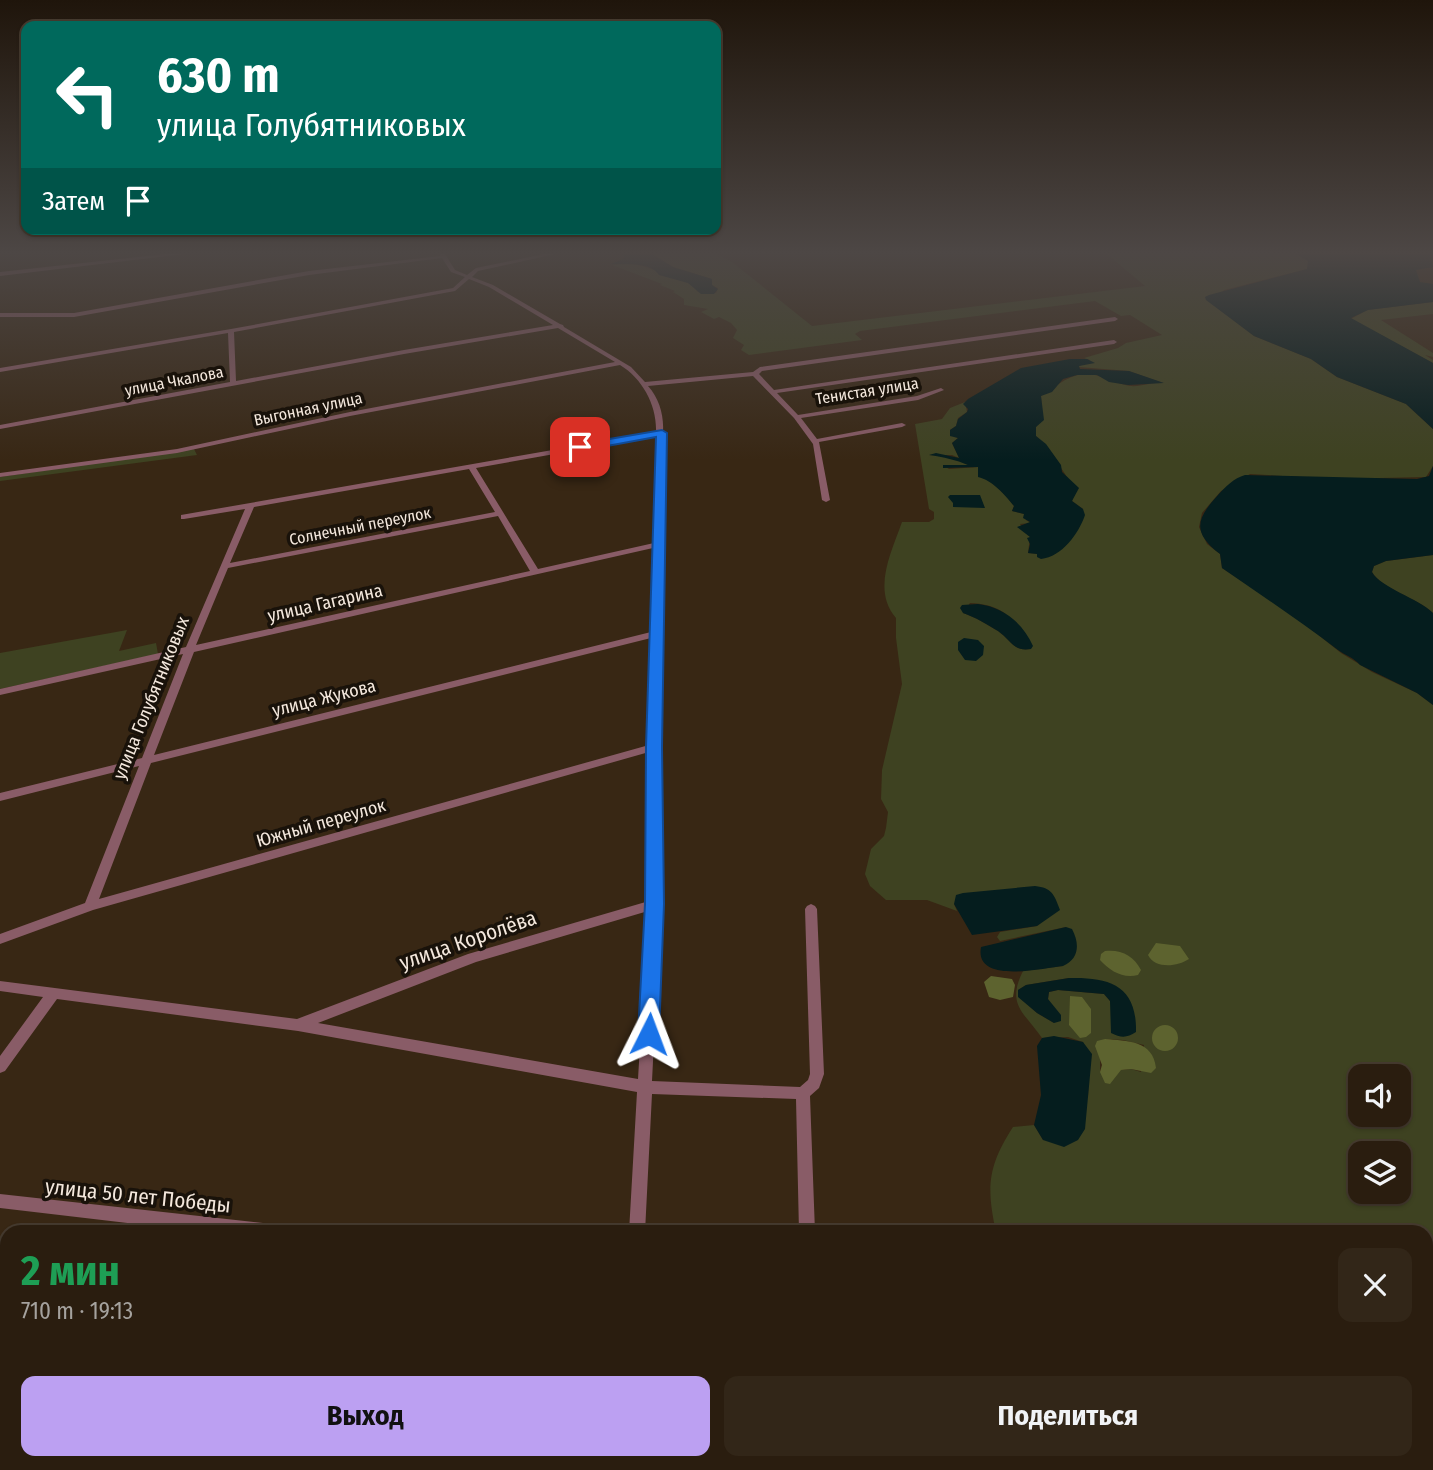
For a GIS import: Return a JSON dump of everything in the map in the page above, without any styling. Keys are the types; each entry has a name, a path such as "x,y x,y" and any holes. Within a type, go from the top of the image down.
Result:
{"street":[{"path":"0,370 276,323"},
{"path":"555,323 621,363 645,384 656,403 662,433 657,545 655,904 638,1225"},
{"path":"645,384 755,374 760,369 1089,323"},
{"name":"улица Чкалова","path":"0,428 561,326"},
{"path":"231,331 233,384"},
{"path":"773,392 1114,342"},
{"name":"Выгонная улица","path":"0,475 177,451 349,414 621,363"},
{"path":"755,374 796,416 815,441 823,471 826,500"},
{"name":"Тенистая улица","path":"796,416 918,398 941,390"},
{"path":"815,441 902,425"},
{"path":"184,517 662,433"},
{"path":"472,467 535,572"},
{"name":"улица Голубятниковых","path":"90,906 190,649 250,506"},
{"name":"Солнечный переулок","path":"227,566 498,514"},
{"name":"улица Гагарина","path":"0,692 657,545"},
{"name":"улица Жукова","path":"0,797 656,634"},
{"name":"Южный переулок","path":"0,939 90,906 654,747"},
{"name":"улица Королёва","path":"298,1025 473,958 655,904"},
{"path":"807,1225 803,1093 814,1084 817,1074 811,909"},
{"name":"улица Королёва","path":"0,986 298,1025 646,1087 803,1093"},
{"path":"0,1067 54,992"},
{"name":"улица 50 лет Победы","path":"0,1201 211,1225"}],"green space":[{"path":"730,323 808,323 812,326 840,323 926,323 860,331 855,334 862,340 749,355 741,350 744,345 733,338 737,330"},
{"path":"1142,323 1237,323 1254,336 1311,359 1337,377 1406,404 1433,429 1433,466 1426,477 1334,479 1250,474 1221,491 1202,513 1199,527 1207,544 1220,554 1222,568 1296,617 1341,653 1372,672 1417,693 1433,705 1433,1225 995,1225 991,1177 998,1153 1013,1127 1034,1125 1043,1140 1088,1097 1089,1071 1083,1042 1068,1037 1042,1038 1019,1008 1017,1000 1016,992 1023,971 1063,966 1066,927 1000,941 997,937 1000,932 1037,926 1045,919 954,904 957,911 927,900 886,900 870,886 865,874 871,849 884,836 886,828 888,812 881,799 882,770 902,684 896,618 885,596 884,583 902,522 929,522 934,519 934,512 929,509 915,424 942,419 950,408 965,402 967,412 958,418 956,426 950,430 950,435 958,438 952,443 959,458 952,455 930,455 951,457 968,465 943,465 949,469 978,467 978,476 998,488 1014,506 1012,511 1024,514 1026,520 1031,523 1020,524 1030,537 1028,553 1038,554 1083,509 1072,501 1076,489 1036,436 1036,427 1042,416 1041,396 1072,377 1087,374 1130,386 1163,383 1129,371 1078,367 1090,360 1084,358 1126,343 1162,335","holes":["970,603 983,604 1001,611 1014,622 1031,649 1016,647 998,631 963,613","1069,978 1129,1000 1110,1001 1104,994 1058,990 1049,992 1048,999 1054,1023 1037,1013 1019,997 1018,990 1026,985","1105,1039 1144,1045 1141,1072 1131,1069 1100,1072 1100,1057"]},
{"path":"1358,323 1385,323 1433,353 1433,357 1425,355 1433,360 1433,363"},
{"path":"194,449 197,455 0,481 0,477"},
{"path":"1433,555 1433,613 1383,583 1372,572 1374,566 1386,561"},
{"path":"127,630 119,651 156,643 158,654 0,689 0,653"},
{"path":"1156,943 1180,946 1189,959 1173,965 1156,963 1148,955"},
{"path":"1105,951 1122,952 1131,957 1141,970 1138,975 1122,975 1108,968 1100,960"},
{"path":"991,976 1012,979 1015,985 1013,997 1000,1000 989,997 984,982"},
{"path":"1070,996 1082,997 1091,1009 1091,1033 1086,1037 1080,1038 1069,1025"},
{"path":"1165,1025 1174,1029 1178,1038 1174,1047 1165,1051 1156,1047 1152,1038 1156,1029"},
{"path":"1105,1039 1144,1047 1154,1059 1156,1068 1151,1073 1121,1070 1110,1084 1105,1083 1095,1046 1097,1041"}],"water":[{"path":"1236,323 1359,323 1433,363 1433,429 1406,404 1337,377 1311,359 1254,336"},
{"path":"1070,359 1087,359 1095,363 1079,366 1080,369 1129,371 1164,383 1128,385 1109,382 1097,375 1077,375 1063,379 1052,392 1041,396 1044,420 1036,427 1036,436 1046,444 1061,465 1062,472 1079,488 1072,501 1083,509 1085,515 1079,529 1063,549 1041,559 1037,554 1028,553 1030,544 1027,538 1030,537 1017,527 1030,522 1023,518 1024,514 1012,511 1014,506 998,488 978,477 978,467 943,468 943,465 968,465 929,455 936,453 959,458 952,443 958,438 950,436 950,430 967,412 968,409 963,404 968,399 1021,368"},
{"path":"1433,466 1433,555 1386,561 1374,566 1372,572 1383,583 1433,613 1433,705 1417,693 1360,665 1222,568 1220,554 1204,539 1201,532 1202,518 1211,503 1230,483 1245,475 1417,479 1429,476"},
{"path":"980,495 985,508 953,507 948,497"},
{"path":"978,604 996,609 1018,623 1033,646 1031,649 1016,647 998,631 963,613 960,608 962,605"},
{"path":"964,638 978,640 984,646 983,655 976,661 965,660 958,650 958,642"},
{"path":"1035,886 1052,893 1060,910 1037,926 972,935 954,904 956,895 963,893"},
{"path":"1066,927 1072,929 1075,935 1077,950 1072,959 1063,966 1012,972 988,966 982,959 981,947"},
{"path":"1069,978 1096,979 1118,987 1132,1004 1136,1032 1124,1037 1111,1033 1110,1001 1104,994 1058,990 1049,992 1048,999 1061,1015 1061,1021 1054,1023 1018,997 1018,990 1026,985"},
{"path":"1054,1036 1083,1042 1092,1054 1085,1129 1078,1140 1064,1147 1043,1140 1034,1125 1041,1095 1037,1046 1042,1038"}],"route":[{"path":"580,447 662,433 657,545 655,904 649,1034"}]}
